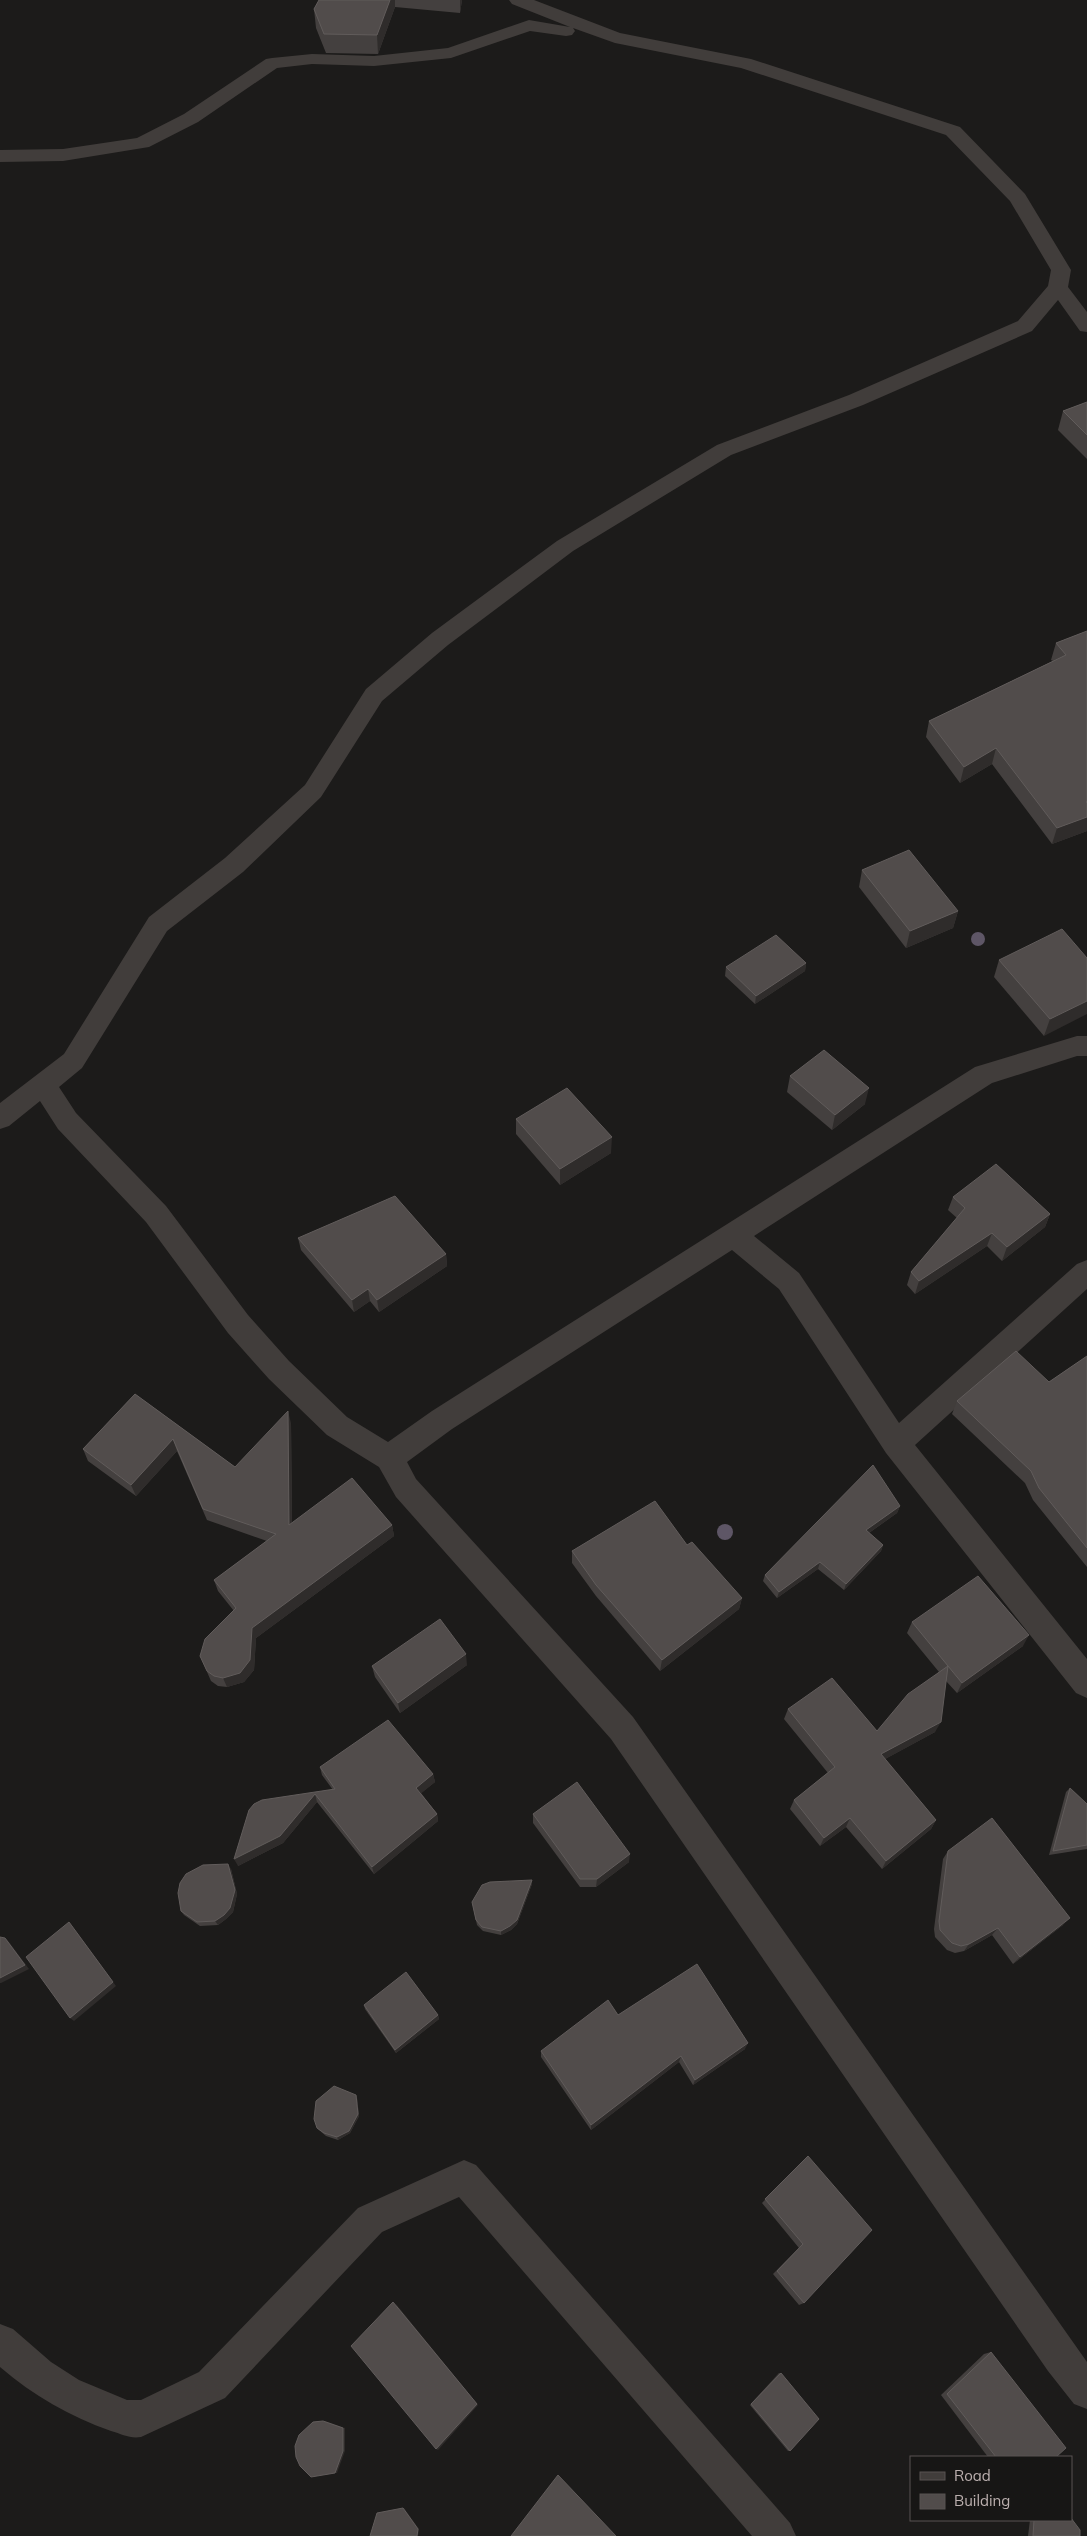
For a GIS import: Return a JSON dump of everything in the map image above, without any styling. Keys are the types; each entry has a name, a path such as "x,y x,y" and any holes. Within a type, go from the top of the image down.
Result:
{"street":[{"path":"518,0 615,38"},
{"path":"0,156 63,155 142,143 191,118 272,63 312,58 374,61 451,53 529,25 615,38 745,63 953,131 1018,198 1061,270 1058,287 1025,326 856,400 724,450 565,546 440,639 374,695 313,792 234,865 158,924 72,1061 0,1118"},
{"path":"1058,287 1087,326"},
{"path":"389,1458 442,1420 984,1075 1077,1046 1087,1046"},
{"path":"43,1084 67,1122 156,1214 238,1324 279,1370 337,1426 389,1458 406,1488 622,1728 1056,2350 1087,2391"},
{"path":"734,1235 789,1281 896,1444 1087,1683"},
{"path":"896,1444 1087,1272"},
{"path":"0,2342 18,2360 66,2395 93,2407 135,2420 196,2395 212,2385 370,2220 464,2177 777,2536"}],"building":[{"path":"319,0 390,0 377,35 324,34 314,9"},
{"path":"1087,402 1087,435 1063,411"},
{"path":"1087,631 1087,817 1057,828 996,748 964,767 929,721 1066,655 1056,643"},
{"path":"909,850 958,911 910,931 862,870"},
{"path":"1062,929 1087,958 1087,1001 1050,1019 999,960"},
{"path":"776,935 806,963 756,996 726,967"},
{"path":"824,1050 869,1088 835,1115 790,1076"},
{"path":"567,1088 612,1137 560,1169 516,1119"},
{"path":"996,1164 1050,1214 1007,1247 992,1233 919,1281 911,1272 965,1208 953,1197"},
{"path":"395,1196 446,1254 377,1300 368,1289 352,1300 298,1238"},
{"path":"1016,1351 1049,1382 1087,1356 1087,1548 1039,1488 1031,1471 957,1401"},
{"path":"135,1394 235,1467 288,1411 289,1525 352,1478 392,1525 252,1628 250,1660 240,1673 223,1678 214,1676 207,1671 200,1656 205,1639 236,1608 214,1580 276,1534 203,1509 173,1439 131,1485 83,1449"},
{"path":"873,1465 900,1506 866,1530 883,1545 846,1584 820,1562 779,1592 765,1575"},
{"path":"655,1501 687,1545 692,1542 742,1598 662,1660 596,1585 572,1551"},
{"path":"978,1576 1029,1635 962,1683 912,1622"},
{"path":"440,1619 466,1654 398,1703 372,1666"},
{"path":"948,1666 941,1722 881,1754 936,1820 886,1861 850,1818 824,1838 794,1800 835,1767 788,1709 832,1678 877,1731 908,1694"},
{"path":"388,1720 433,1774 416,1788 437,1814 372,1867 315,1794 280,1836 234,1859 249,1810 254,1804 262,1800 335,1789 320,1767"},
{"path":"577,1782 630,1854 597,1879 580,1879 533,1814"},
{"path":"1070,1788 1087,1804 1087,1845 1053,1851"},
{"path":"992,1818 1070,1918 1020,1957 998,1928 969,1944 961,1946 952,1943 940,1930 939,1921 948,1851"},
{"path":"228,1864 235,1890 230,1908 224,1915 215,1921 197,1922 181,1911 178,1893 180,1883 186,1874 203,1865"},
{"path":"532,1880 517,1920 510,1926 501,1931 482,1927 476,1920 472,1902 482,1885 490,1882"},
{"path":"69,1922 113,1982 70,2018 26,1957"},
{"path":"0,1937 5,1938 25,1965 0,1978"},
{"path":"697,1964 748,2043 695,2080 681,2056 591,2125 541,2051 608,2000 618,2015"},
{"path":"406,1972 438,2015 395,2050 364,2005"},
{"path":"334,2086 356,2095 358,2114 349,2131 337,2137 324,2133 317,2128 314,2119 316,2101"},
{"path":"808,2156 872,2230 804,2303 777,2271 803,2244 765,2199"},
{"path":"393,2302 477,2404 436,2449 351,2346"},
{"path":"991,2352 1066,2448 1057,2456 995,2456 947,2394"},
{"path":"781,2373 819,2419 790,2451 751,2404"},
{"path":"323,2421 343,2428 343,2451 335,2473 311,2477 300,2466 296,2457 295,2446 299,2435 313,2422"},
{"path":"558,2475 616,2536 511,2536"},
{"path":"403,2508 418,2529 417,2536 370,2536 377,2513"},
{"path":"1072,2519 1080,2530 1080,2536 1033,2536 1034,2521 1072,2521"}]}
